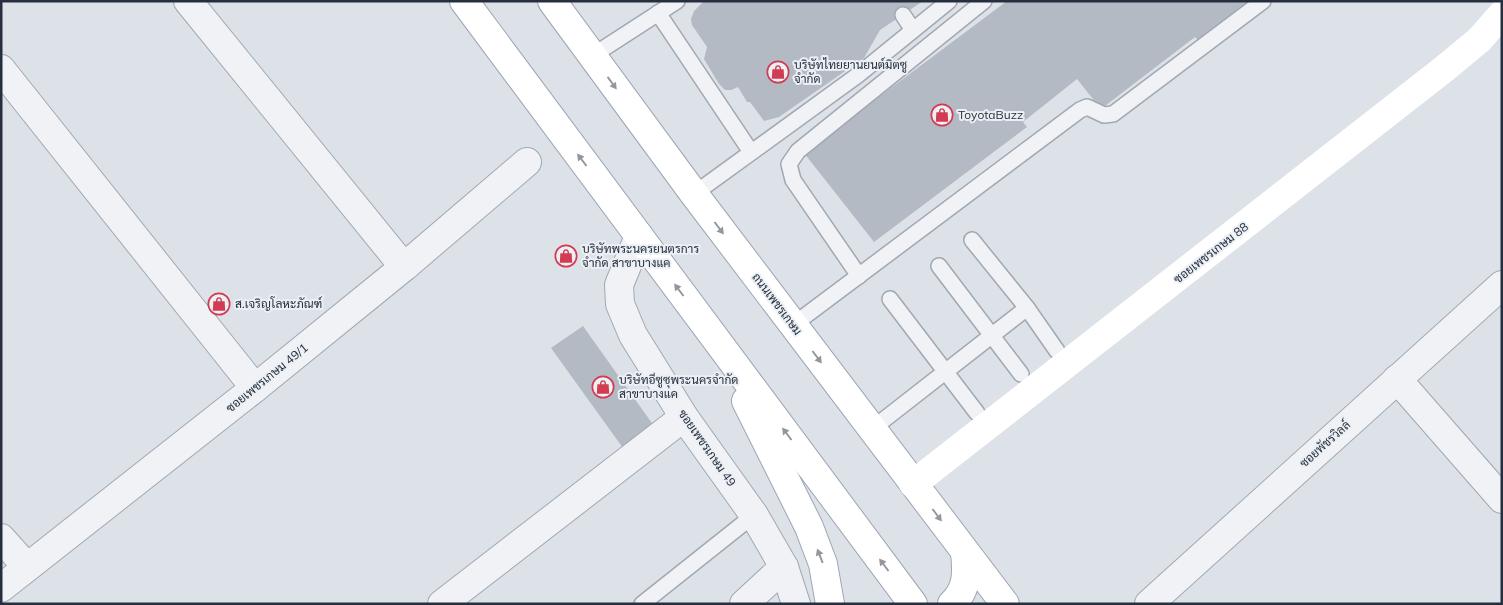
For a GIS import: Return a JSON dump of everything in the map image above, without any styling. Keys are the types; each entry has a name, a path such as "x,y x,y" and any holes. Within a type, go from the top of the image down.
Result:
{"main road":[{"path":"464,1 913,604"},
{"name":"ถนนเพชรเกษม","path":"552,1 694,194 1005,604"},
{"name":"ซอยเพชรเกษม 88","path":"913,484 1444,69 1479,40 1502,14"},
{"path":"696,313 748,405 805,520 823,564 830,604"},
{"path":"952,604 964,589 967,574 966,552"}],"street":[{"path":"188,1 404,266"},
{"path":"1,69 255,388"},
{"name":"ซอยเพชรเกษม 49/1","path":"1,588 255,388 527,162"},
{"name":"ซอยเพชรเกษม 49","path":"639,236 619,284 620,304 633,335 684,417 754,515 784,567 796,604"},
{"name":"ซอยพัชรวิลล์","path":"1149,604 1502,285"},
{"path":"1397,379 1502,499"},
{"path":"442,604 684,417"},
{"path":"1,538 27,567"},
{"path":"744,604 784,567"}],"lane":[{"path":"592,56 677,1"},
{"path":"694,194 858,75 949,1"},
{"path":"860,276 792,180 789,164 798,150 984,1"},
{"path":"793,325 1080,110 1088,107 1104,115 1112,114 1263,1"},
{"path":"658,13 751,152"},
{"path":"903,15 913,30"},
{"path":"972,240 1027,308 1058,351"},
{"path":"939,266 1020,374"},
{"path":"890,299 977,413"},
{"path":"872,429 1027,308"},
{"path":"642,604 754,515"}],"building":[{"name":"บริษัทไทยยานยนต์มิตซู จำกัด","path":"704,1 923,1 880,30 864,58 779,117 764,121 750,102 747,102 738,87 725,90 719,84 704,59 707,47 692,25 691,19 694,11"},
{"name":"ToyotaBuzz","path":"1007,1 1256,1 1201,43 1195,37 1101,109 1077,79 1023,122 1027,127 874,242 804,153"},
{"name":"บริษัทอีซูซุพระนครจำกัด สาขาบางแค","path":"583,326 654,426 623,448 551,348"}],"place":[{"name":"บริษัทไทยยานยนต์มิตซู จำกัด","path":"778,72"},
{"name":"ToyotaBuzz","path":"942,115"},
{"name":"บริษัทพระนครยนตรการ จำกัด สาขาบางแค","path":"566,256"},
{"name":"ส.เจริญโลหะภัณฑ์","path":"219,304"},
{"name":"บริษัทอีซูซุพระนครจำกัด สาขาบางแค","path":"603,387"}]}
